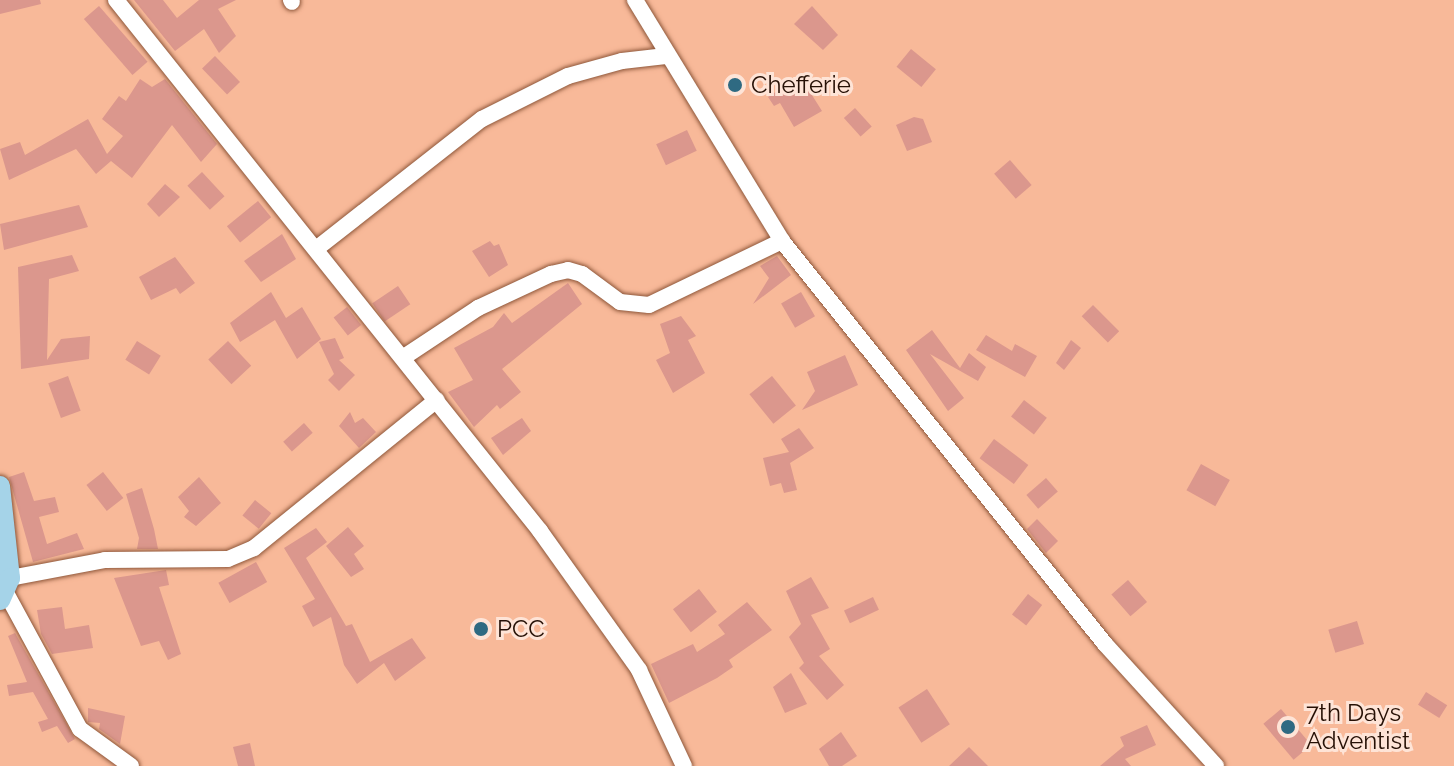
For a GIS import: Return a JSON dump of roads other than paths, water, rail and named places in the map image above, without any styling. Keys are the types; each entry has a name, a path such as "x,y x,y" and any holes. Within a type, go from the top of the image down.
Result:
{"main road":[{"path":"0,486 5,590"}],"street":[{"path":"116,0 540,531 639,670 684,766"},
{"path":"635,0 666,56 782,241 883,373 1105,644 1216,766"},
{"path":"316,249 482,119 568,76 622,61 666,56"},
{"path":"404,357 478,308 551,274 568,270 582,274 620,302 649,305 782,241"},
{"path":"131,766 80,729 5,590 105,560 228,559 254,548 437,400"}],"place":[{"name":"Chefferie","path":"735,85"},
{"name":"PCC","path":"481,629"},
{"name":"7th Days Adventist","path":"1288,727"}]}
